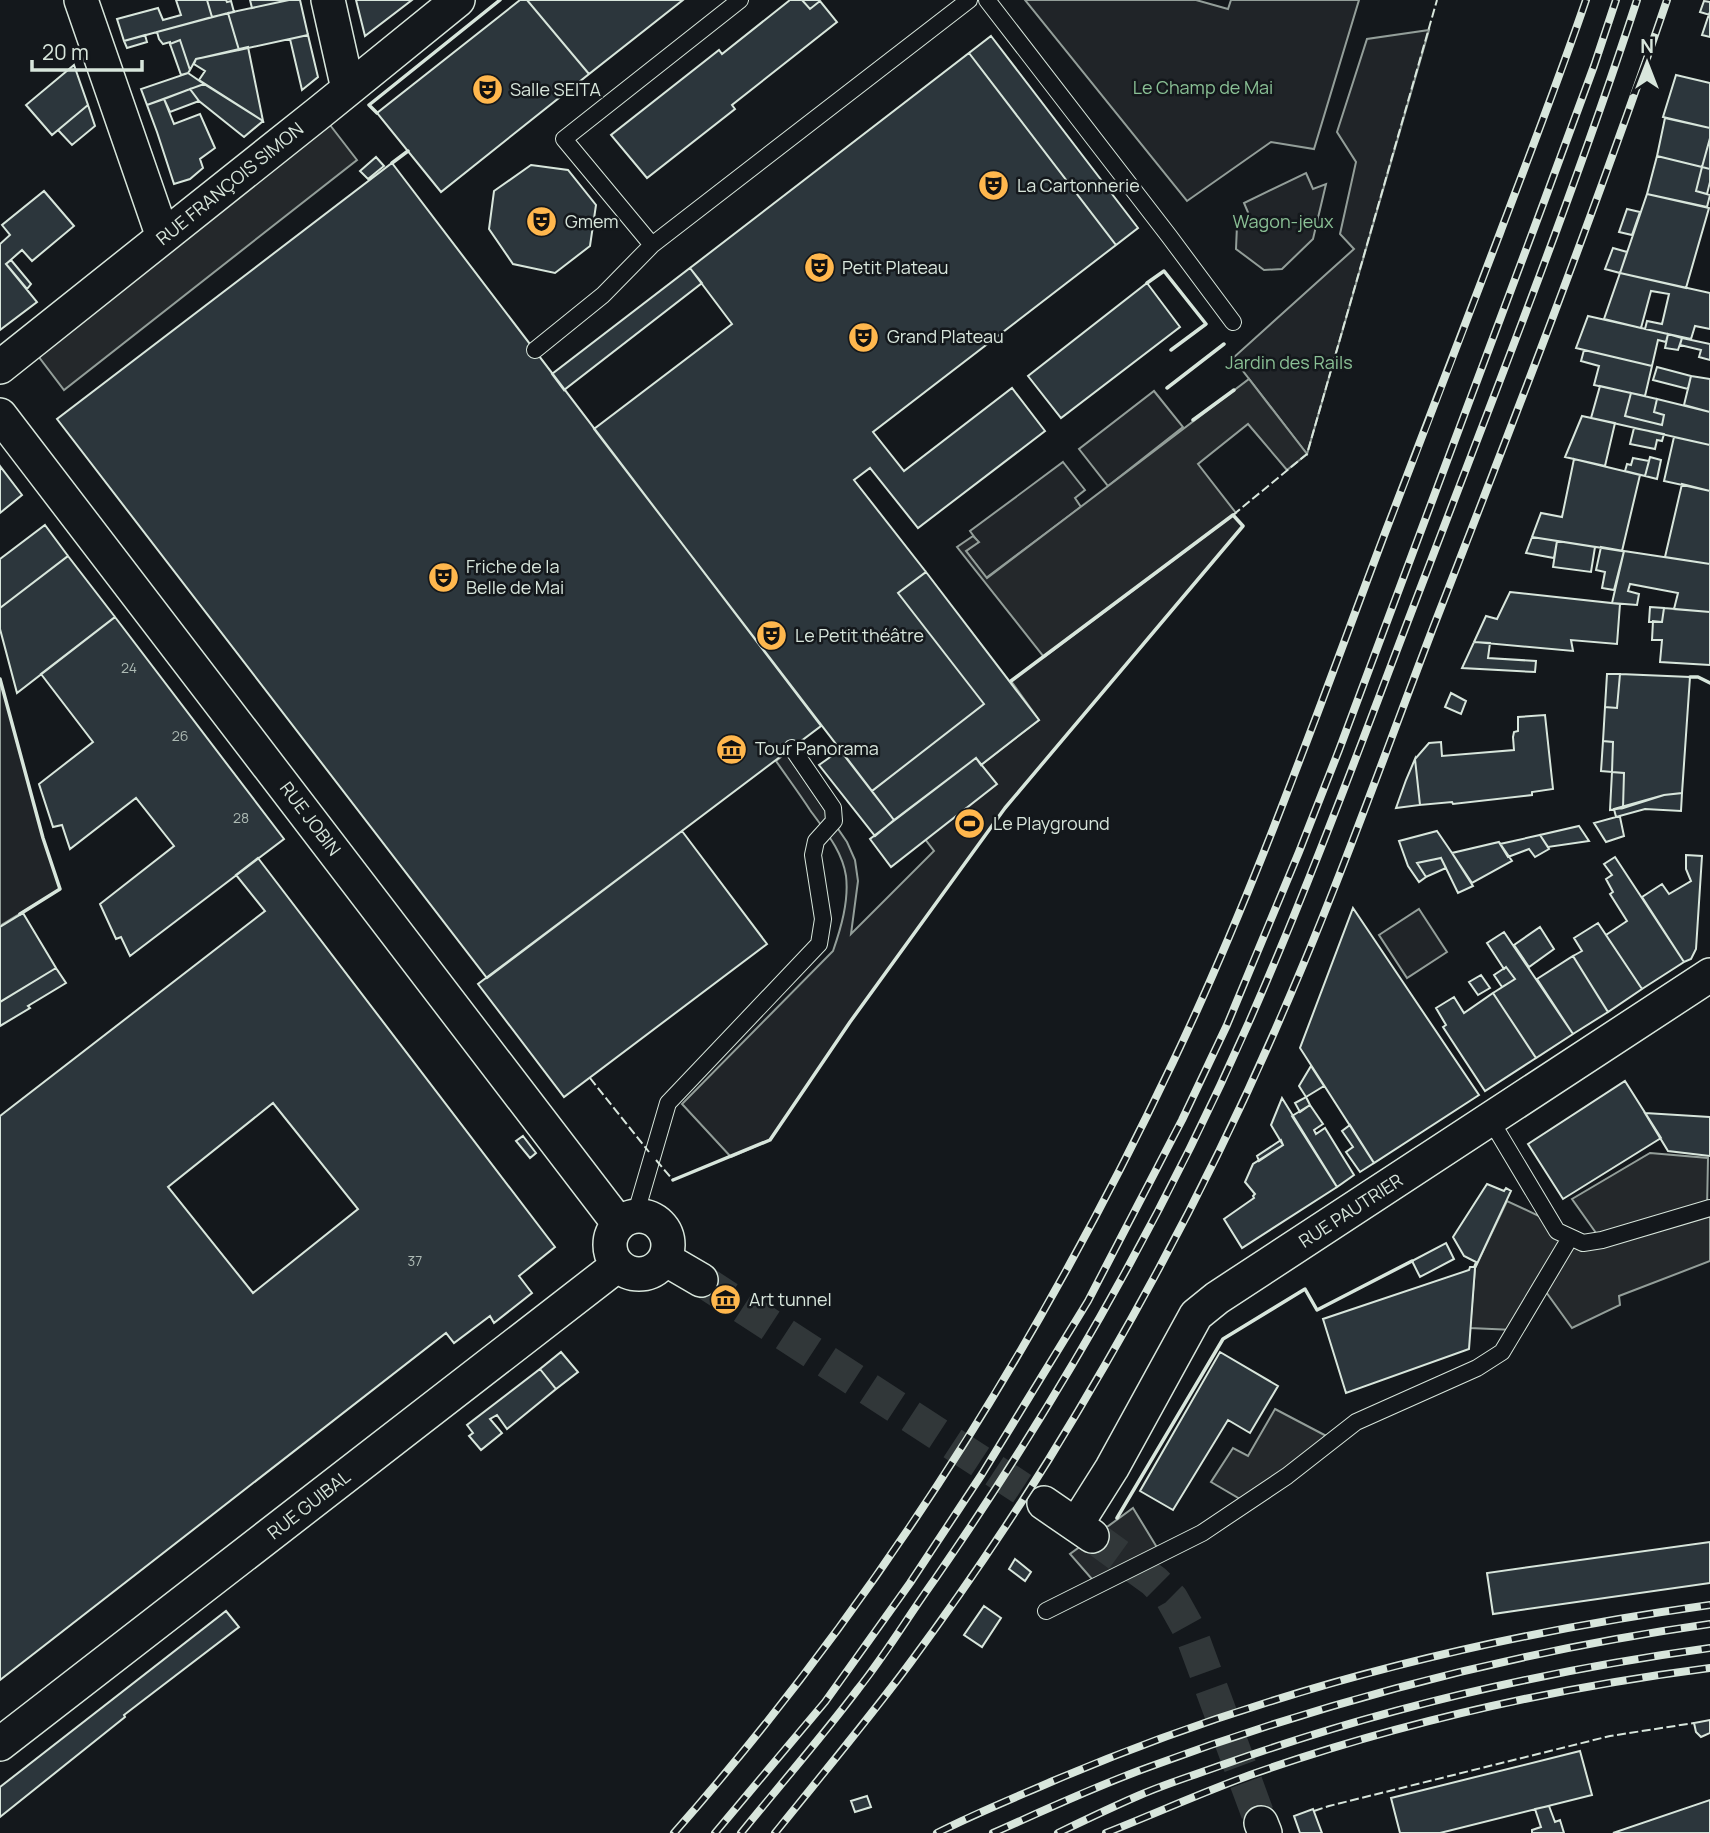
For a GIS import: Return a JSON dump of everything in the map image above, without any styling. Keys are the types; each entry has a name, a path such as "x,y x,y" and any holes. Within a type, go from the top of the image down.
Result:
{"street":[{"path":"81,0 163,237"},
{"path":"328,0 348,89"},
{"name":"RUE FRANÇOIS SIMON","path":"0,367 458,0"},
{"name":"RUE JOBIN","path":"0,415 627,1220"},
{"name":"RUE PAUTRIER","path":"1044,1503 1084,1531 1112,1468 1196,1315 1217,1298 1710,975"},
{"path":"645,1216 656,1221 668,1238 665,1259 649,1273 638,1275 627,1272 612,1256 612,1233 627,1220 645,1216"},
{"path":"665,1259 702,1280"},
{"name":"RUE GUIBAL","path":"0,1744 618,1265"}],"lane":[{"path":"652,245 564,139 740,0"},
{"path":"535,351 603,295 652,245 968,0"},
{"path":"987,0 1233,322"},
{"path":"627,1220 668,1103 819,944 823,919 813,855 816,841 834,821 833,808 792,748"},
{"path":"1490,1119 1557,1231 1570,1238 1583,1243 1602,1240 1710,1208"},
{"path":"1046,1611 1202,1533 1287,1476 1356,1422 1477,1368 1502,1352 1570,1238"}],"green space":[{"name":"Le Champ de Mai","path":"1025,0 1196,0 1228,9 1231,0 1359,0 1314,149 1271,142 1187,201"},
{"name":"Jardin des Rails","path":"1429,30 1307,454 1233,358 1354,249 1340,234 1356,162 1337,132 1367,39"},
{"name":"Wagon-jeux","path":"1306,173 1313,189 1326,184 1313,239 1282,269 1264,270 1236,249 1237,225 1250,217 1244,203"},
{"path":"1154,391 1183,427 1108,486 1079,449"},
{"path":"1063,462 1085,490 1075,498 1081,507 986,578 966,551 978,542 970,531"},
{"name":"Le Playground","path":"1233,515 1243,526 1005,808 850,1022 770,1140 731,1157 682,1104 833,951 845,905 846,876 837,849 776,761 786,753 847,842 855,860 858,881 851,934 934,851 925,839 981,765 1039,720 1011,681"},
{"path":"0,679 43,838 60,889 0,926"},
{"path":"1419,909 1447,952 1407,978 1379,935"}],"shaded area":[{"path":"320,112 357,160 64,390 29,344"},
{"path":"1249,379 1307,454 1287,470 1248,424 1198,464 1236,513 1044,657 957,547 973,536 979,542 966,551 987,578"},
{"path":"1650,1153 1708,1158 1710,1261 1619,1296 1620,1305 1572,1328 1541,1285 1514,1330 1470,1328 1475,1268 1507,1201 1539,1216 1570,1238 1601,1240 1572,1199"},
{"path":"1275,1409 1334,1440 1247,1503 1211,1482 1233,1448 1248,1456"},
{"path":"1133,1508 1161,1554 1098,1586 1070,1554"}],"building":[{"path":"176,0 207,0 212,17 124,41 117,19 158,8 163,20 181,15"},
{"path":"207,0 231,1 234,12 212,17"},
{"path":"250,0 289,0 252,8"},
{"path":"300,0 308,35 239,50 228,13"},
{"path":"356,0 412,0 365,36"},
{"name":"Salle SEITA","path":"520,0 527,0 589,74 441,192 377,113"},
{"path":"527,0 683,0 589,74"},
{"path":"790,0 802,0 810,9 820,1 837,22 732,105 735,109 647,178 611,135 719,50 722,54"},
{"path":"802,0 819,0 820,1 810,9"},
{"path":"1704,1 1710,2 1710,15 1700,12"},
{"path":"228,13 239,50 196,59 190,70 180,40 163,44 159,39 157,32"},
{"path":"1710,15 1710,37 1702,35"},
{"path":"145,35 147,42 127,48 124,41"},
{"path":"308,35 318,77 302,90 290,39"},
{"path":"991,36 1138,228 1116,245 969,53"},
{"path":"180,40 190,70 181,75 170,44"},
{"path":"248,47 263,121 199,80 205,71 194,64 196,59"},
{"path":"969,53 1116,245 873,432 904,471 1012,388 1045,431 918,528 870,468 854,480 926,572 898,593 984,704 872,791 594,429 732,324 690,268"},
{"path":"74,65 88,105 52,135 26,105"},
{"path":"188,73 204,84 147,105 141,89"},
{"path":"1676,75 1710,83 1710,128 1663,117"},
{"path":"204,84 263,121 244,137 199,101 190,89"},
{"path":"190,89 199,101 170,112 164,99"},
{"path":"164,99 174,124 200,114 215,148 200,159 203,168 190,179 174,184 147,105"},
{"path":"88,105 95,126 72,145 58,130"},
{"path":"1665,118 1710,128 1702,167 1657,156"},
{"path":"1710,138 1710,169 1702,167"},
{"path":"1657,156 1702,167 1696,191 1710,195 1707,207 1647,194"},
{"path":"376,157 384,166 368,179 360,171"},
{"name":"Friche de la Belle de Mai","path":"392,163 821,726 487,978 57,419"},
{"name":"Gmem","path":"531,165 568,170 596,205 590,246 555,273 513,264 489,229 494,191"},
{"path":"1702,167 1710,169 1707,194 1696,191"},
{"path":"44,191 74,226 32,261 22,250 6,264 37,302 0,330 0,244 10,235 2,225"},
{"path":"1647,194 1709,208 1686,288 1620,273"},
{"path":"1627,209 1640,212 1632,235 1619,232"},
{"path":"1613,248 1627,252 1620,273 1605,269"},
{"path":"11,260 31,284 27,289 6,264"},
{"path":"690,268 702,283 564,390 552,374"},
{"path":"1620,273 1710,293 1710,329 1695,326 1691,339 1645,329 1647,321 1662,324 1669,294 1651,291 1641,328 1604,319"},
{"path":"1147,283 1180,327 1061,418 1028,376"},
{"path":"1588,316 1668,334 1666,342 1658,340 1652,366 1576,348"},
{"path":"1668,334 1682,338 1678,350 1665,348"},
{"path":"1682,338 1710,344 1710,360 1699,357 1701,350 1680,345"},
{"path":"1584,350 1652,366 1645,396 1594,385 1599,366 1581,361"},
{"path":"1657,367 1691,376 1688,389 1653,380"},
{"path":"1691,376 1710,379 1710,412 1684,405"},
{"path":"1600,386 1631,393 1625,416 1662,425 1664,415 1654,412 1657,399 1710,412 1710,445 1591,418"},
{"path":"1631,393 1657,399 1654,412 1664,415 1662,425 1625,416"},
{"path":"1582,416 1615,423 1605,466 1565,457"},
{"path":"1634,428 1664,434 1662,441 1657,440 1655,449 1630,444"},
{"path":"1674,437 1710,445 1710,491 1664,481"},
{"path":"1650,457 1661,460 1657,479 1645,476"},
{"path":"1633,458 1649,461 1645,476 1625,471"},
{"path":"1574,459 1640,475 1622,551 1532,537 1541,513 1562,517"},
{"path":"0,466 22,495 0,513"},
{"path":"1682,484 1710,491 1710,564 1665,557"},
{"path":"45,525 68,556 0,608 0,559"},
{"path":"1532,537 1557,541 1554,558 1526,553"},
{"path":"1557,541 1595,547 1591,572 1553,567"},
{"path":"1601,547 1624,551 1614,590 1602,588 1605,572 1596,570"},
{"path":"1624,551 1710,564 1710,612 1674,609 1678,593 1630,584 1628,591 1639,594 1637,605 1612,603"},
{"path":"68,556 115,617 17,693 0,629 0,608"},
{"path":"926,572 1039,720 981,765 976,758 894,820 872,791 984,704 898,593"},
{"path":"1510,592 1620,604 1617,644 1571,640 1573,651 1474,642 1486,616 1497,619"},
{"path":"1650,607 1664,608 1662,622 1649,622"},
{"path":"1664,608 1710,612 1710,665 1660,662 1662,640 1652,640 1653,621 1662,622"},
{"path":"115,617 284,839 130,956 121,937 116,939 100,904 174,846 136,798 70,849 62,825 53,827 39,784 93,742 41,674"},
{"path":"1474,642 1490,643 1488,658 1536,661 1535,672 1462,668"},
{"path":"1607,674 1620,674 1617,708 1605,707"},
{"path":"1620,674 1690,677 1682,793 1664,795 1623,808 1624,773 1612,772 1613,742 1603,741 1605,707 1617,708"},
{"path":"1451,693 1466,701 1461,714 1445,707"},
{"path":"1545,715 1553,789 1532,792 1532,795 1420,805 1415,759 1429,743 1441,742 1442,756 1514,750 1513,737 1514,732 1518,731 1518,717"},
{"path":"1603,741 1613,742 1612,772 1601,771"},
{"path":"840,750 894,820 875,836 819,765"},
{"path":"976,758 997,784 891,867 870,839"},
{"path":"1415,759 1420,805 1396,808 1406,780"},
{"path":"1612,772 1624,773 1623,808 1610,810"},
{"path":"1682,793 1681,811 1645,809 1616,817 1614,809 1664,795"},
{"path":"1620,817 1624,836 1606,842 1594,823"},
{"path":"1579,826 1589,841 1548,847 1540,835"},
{"path":"682,831 767,944 564,1097 478,984"},
{"path":"1437,831 1473,886 1458,893 1441,858 1417,863 1426,877 1419,882 1408,866 1399,841"},
{"path":"1540,835 1549,849 1535,857 1529,849 1508,857 1500,844"},
{"path":"1499,842 1512,861 1472,883 1452,853"},
{"path":"1686,855 1702,856 1696,949 1691,959 1684,962 1642,897 1662,884 1669,894 1691,881 1686,869"},
{"path":"1615,857 1684,962 1642,989 1606,935 1627,921 1610,894 1613,892 1606,879 1612,875 1604,864"},
{"path":"258,858 555,1247 519,1276 532,1293 494,1323 490,1316 454,1343 446,1333 0,1680 0,1116 265,911 236,875","holes":["273,1103 358,1209 253,1293 168,1187"]},
{"path":"1441,858 1446,868 1426,877 1417,863"},
{"path":"1353,908 1479,1095 1374,1163 1300,1048"},
{"path":"23,913 56,968 0,1002 0,927"},
{"path":"1598,923 1642,989 1608,1012 1573,956 1582,951 1574,938"},
{"path":"1540,927 1554,949 1529,967 1514,945"},
{"path":"1504,932 1573,1034 1536,1058 1493,993 1515,979 1506,967 1504,969 1487,943"},
{"path":"1573,956 1608,1012 1573,1034 1537,979"},
{"path":"1506,967 1515,979 1502,987 1494,975"},
{"path":"56,968 66,983 0,1026 0,1002"},
{"path":"1481,975 1490,988 1478,995 1469,982"},
{"path":"1493,993 1536,1058 1485,1091 1443,1027 1446,1025 1436,1008 1454,997 1464,1013"},
{"path":"1311,1066 1324,1086 1306,1097 1299,1086"},
{"path":"1625,1081 1661,1138 1563,1199 1528,1144"},
{"path":"1306,1097 1310,1105 1300,1112 1295,1103"},
{"path":"1282,1098 1337,1187 1242,1248 1224,1219 1254,1198 1255,1194 1245,1182 1253,1164 1283,1145 1271,1125"},
{"path":"1310,1105 1323,1124 1314,1130 1316,1134 1325,1128 1354,1175 1337,1187 1292,1116"},
{"path":"1645,1113 1710,1117 1710,1156 1668,1151"},
{"path":"1350,1125 1374,1163 1360,1172 1346,1152 1353,1147 1342,1131"},
{"path":"523,1136 536,1153 530,1158 516,1141"},
{"path":"1281,1140 1283,1145 1259,1161 1257,1156"},
{"path":"1487,1184 1511,1191 1475,1268 1469,1349 1346,1393 1323,1319 1474,1267 1476,1262 1464,1256 1453,1237"},
{"path":"1446,1243 1454,1259 1420,1277 1412,1261"},
{"path":"561,1352 578,1372 556,1389 540,1369"},
{"path":"1220,1352 1278,1386 1250,1433 1228,1420 1173,1510 1140,1491"},
{"path":"540,1369 556,1389 507,1429 497,1415 490,1419 502,1433 481,1450 469,1436 473,1433 467,1425"},
{"path":"1710,1542 1710,1583 1493,1614 1487,1573"},
{"path":"1015,1559 1031,1572 1025,1581 1009,1569"},
{"path":"984,1606 1001,1618 982,1647 964,1635"},
{"path":"226,1611 239,1627 124,1715 125,1717 0,1817 0,1787"},
{"path":"1710,1720 1710,1733 1701,1737 1696,1732 1694,1723"},
{"path":"1580,1751 1592,1795 1440,1833 1400,1833 1391,1798"},
{"path":"867,1796 871,1807 855,1812 851,1801"},
{"path":"1710,1800 1710,1833 1613,1833"},
{"path":"1549,1806 1555,1822 1560,1820 1564,1833 1532,1833 1532,1830 1541,1827 1535,1809"},
{"path":"1313,1809 1322,1833 1300,1833 1294,1816"}],"tunnel":[{"path":"701,1280 1044,1503"},
{"path":"1092,1536 1154,1581 1172,1599 1191,1633 1261,1823"}],"railway":[{"path":"674,1833 748,1745 887,1561 951,1465 1011,1367 1122,1165 1203,997 1258,866 1533,146 1586,0"},
{"path":"715,1833 825,1702 910,1583 982,1474 1088,1301 1182,1120 1227,1025 1339,750 1545,199 1616,0"},
{"path":"741,1833 868,1676 980,1513 1065,1377 1181,1167 1249,1022 1319,854 1535,287 1637,0"},
{"path":"775,1833 910,1663 999,1537 1082,1405 1174,1240 1231,1127 1283,1012 1342,869 1553,316 1667,0"},
{"path":"937,1833 1132,1749 1293,1694 1376,1671 1542,1633 1710,1605"},
{"path":"993,1833 1149,1767 1356,1699 1496,1663 1710,1624"},
{"path":"1058,1833 1161,1787 1344,1725 1525,1680 1710,1648"},
{"path":"1106,1833 1250,1775 1362,1739 1535,1697 1710,1668"}],"fence":[{"path":"1233,515 1307,454 1437,0"},
{"path":"590,1078 649,1152"},
{"path":"656,1160 673,1180"},
{"path":"1314,1811 1610,1736 1694,1723"}],"wall":[{"path":"377,113 369,105 500,0"},
{"path":"392,163 408,151"},
{"path":"1147,283 1164,271 1206,324 1171,350"},
{"path":"1167,388 1224,344"},
{"path":"1193,420 1234,390"},
{"path":"1011,681 1233,515"},
{"path":"673,1180 770,1140 850,1022 1005,808 1243,526 1233,515"},
{"path":"1690,677 1698,677 1710,683"},
{"path":"0,679 43,838 60,889 20,914"},
{"path":"1117,1518 1223,1339 1305,1289 1317,1310 1412,1261"}],"place":[{"name":"Salle SEITA","path":"487,90"},
{"name":"La Cartonnerie","path":"994,186"},
{"name":"Gmem","path":"542,222"},
{"name":"Petit Plateau","path":"819,268"},
{"name":"Grand Plateau","path":"864,337"},
{"name":"Friche de la Belle de Mai","path":"443,577"},
{"name":"Le Petit théâtre","path":"772,636"},
{"name":"Tour Panorama","path":"732,749"},
{"name":"Le Playground","path":"970,824"},
{"name":"Art tunnel","path":"726,1300"}]}
